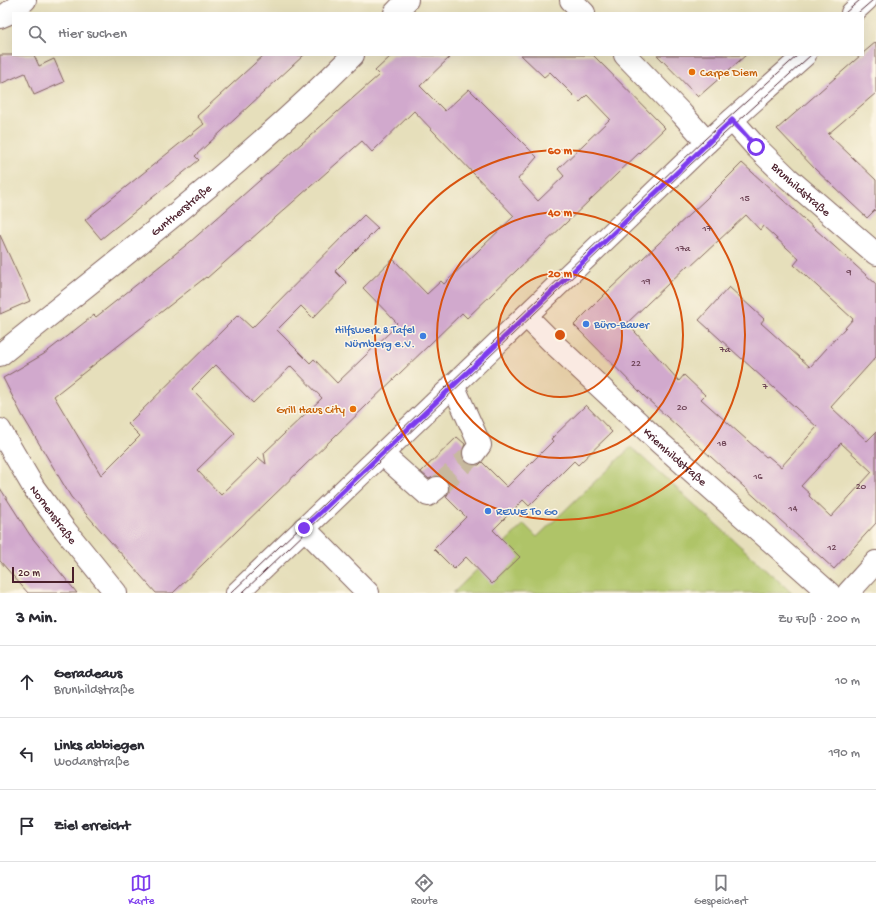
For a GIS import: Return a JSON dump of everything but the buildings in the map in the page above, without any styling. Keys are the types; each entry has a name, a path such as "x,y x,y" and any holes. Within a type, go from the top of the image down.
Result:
{"street":[{"path":"0,17 7,14 25,0"},
{"path":"396,12 407,0"},
{"path":"571,0 583,12"},
{"path":"853,12 866,0"},
{"name":"Guntherstraße","path":"0,355 207,188 319,89 352,56"},
{"path":"626,56 707,142"},
{"path":"237,593 707,142 804,56"},
{"name":"Brunhildstraße","path":"732,120 756,147 788,178 876,254"},
{"name":"Kriemhildstraße","path":"526,316 660,442 829,593"},
{"path":"453,385 480,445 474,453"},
{"name":"Nornenstraße","path":"0,430 34,488 65,530 116,593"},
{"path":"382,454 428,495 436,488"},
{"path":"304,528 368,593"},
{"path":"848,593 876,562"}],"green space":[{"path":"631,447 792,593 453,593 524,524 537,537"}],"tunnel":[{"path":"437,488 474,453"}],"tram line":[{"path":"846,12 860,0"},
{"path":"859,12 873,0"},
{"path":"231,593 705,139 797,56"},
{"path":"242,593 691,164 810,56"}],"place":[{"name":"Carpe Diem","path":"692,72"},
{"name":"Büro-Bauer","path":"586,324"},
{"name":"Hilfswerk & Tafel Nürnberg e.V.","path":"423,336"},
{"name":"Grill Haus City","path":"353,409"},
{"name":"REWE To Go","path":"488,511"}],"route":[{"path":"304,528 707,142 732,120 756,147"}]}
